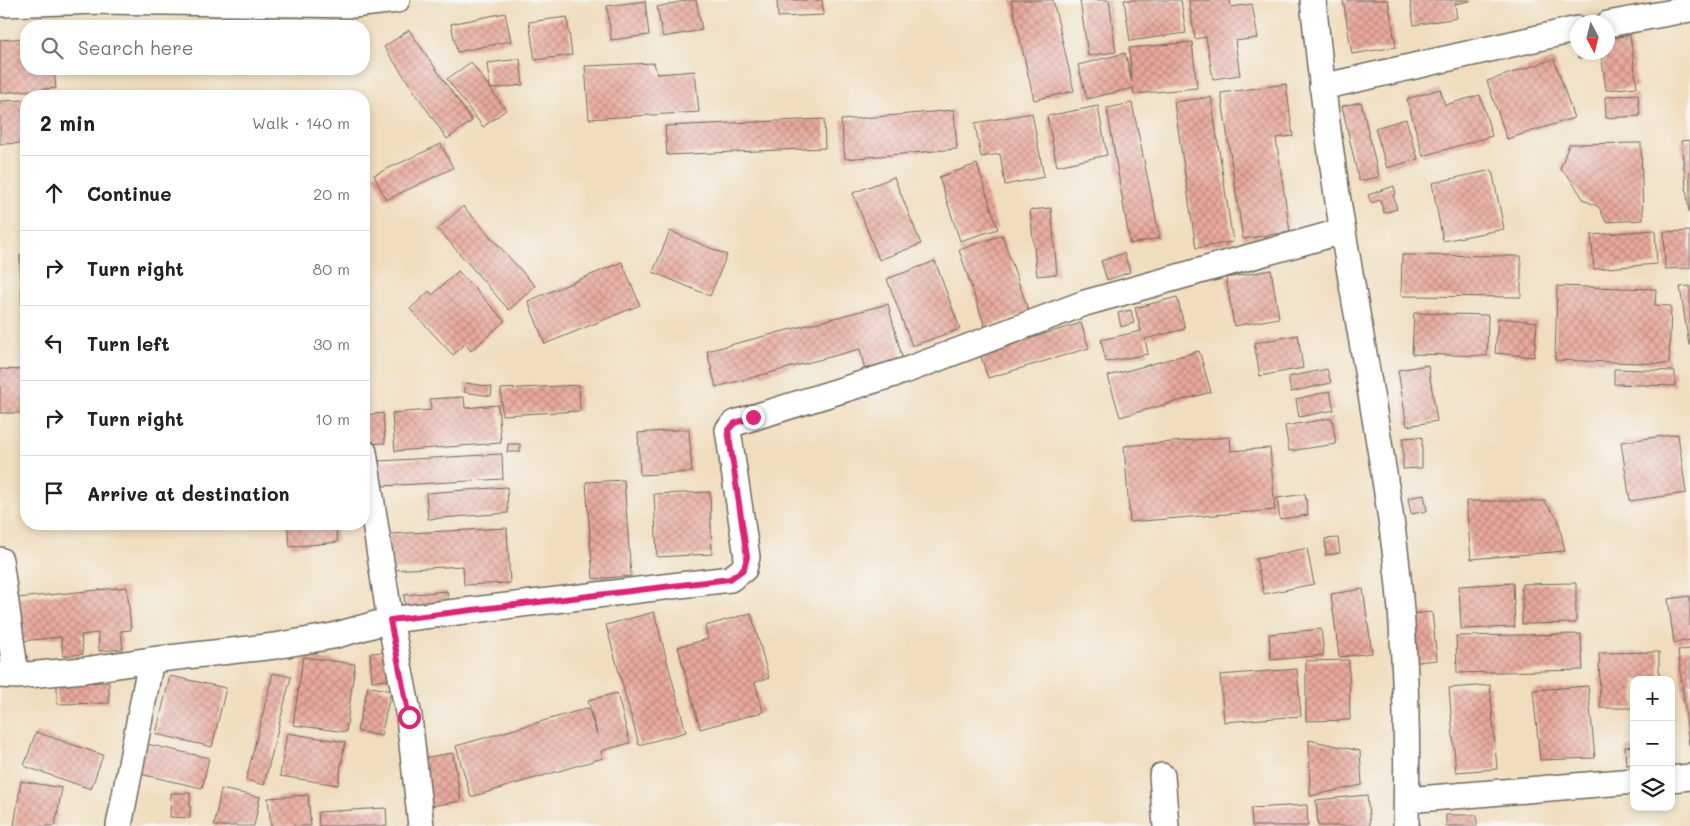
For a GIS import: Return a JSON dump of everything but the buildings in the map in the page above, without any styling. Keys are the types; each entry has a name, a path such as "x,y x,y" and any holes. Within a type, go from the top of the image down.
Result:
{"street":[{"path":"0,4 102,1 352,4 397,0"},
{"path":"1313,0 1322,87 1343,231 1375,414 1393,536 1404,656 1406,826"},
{"path":"1615,23 1690,10"},
{"path":"1322,87 1570,31"},
{"path":"0,560 8,675 84,670 151,660 275,646 333,636 390,620 730,579 744,569 747,557 728,430 735,423 907,370 1085,303 1343,231"},
{"path":"370,491 390,620 409,717 420,826"},
{"path":"119,826 151,660"},
{"path":"1162,776 1166,826"},
{"path":"1675,779 1690,778"},
{"path":"1407,800 1630,782"}],"route":[{"path":"409,717 390,620 730,579 744,569 747,557 728,430 735,423 753,417"}]}
